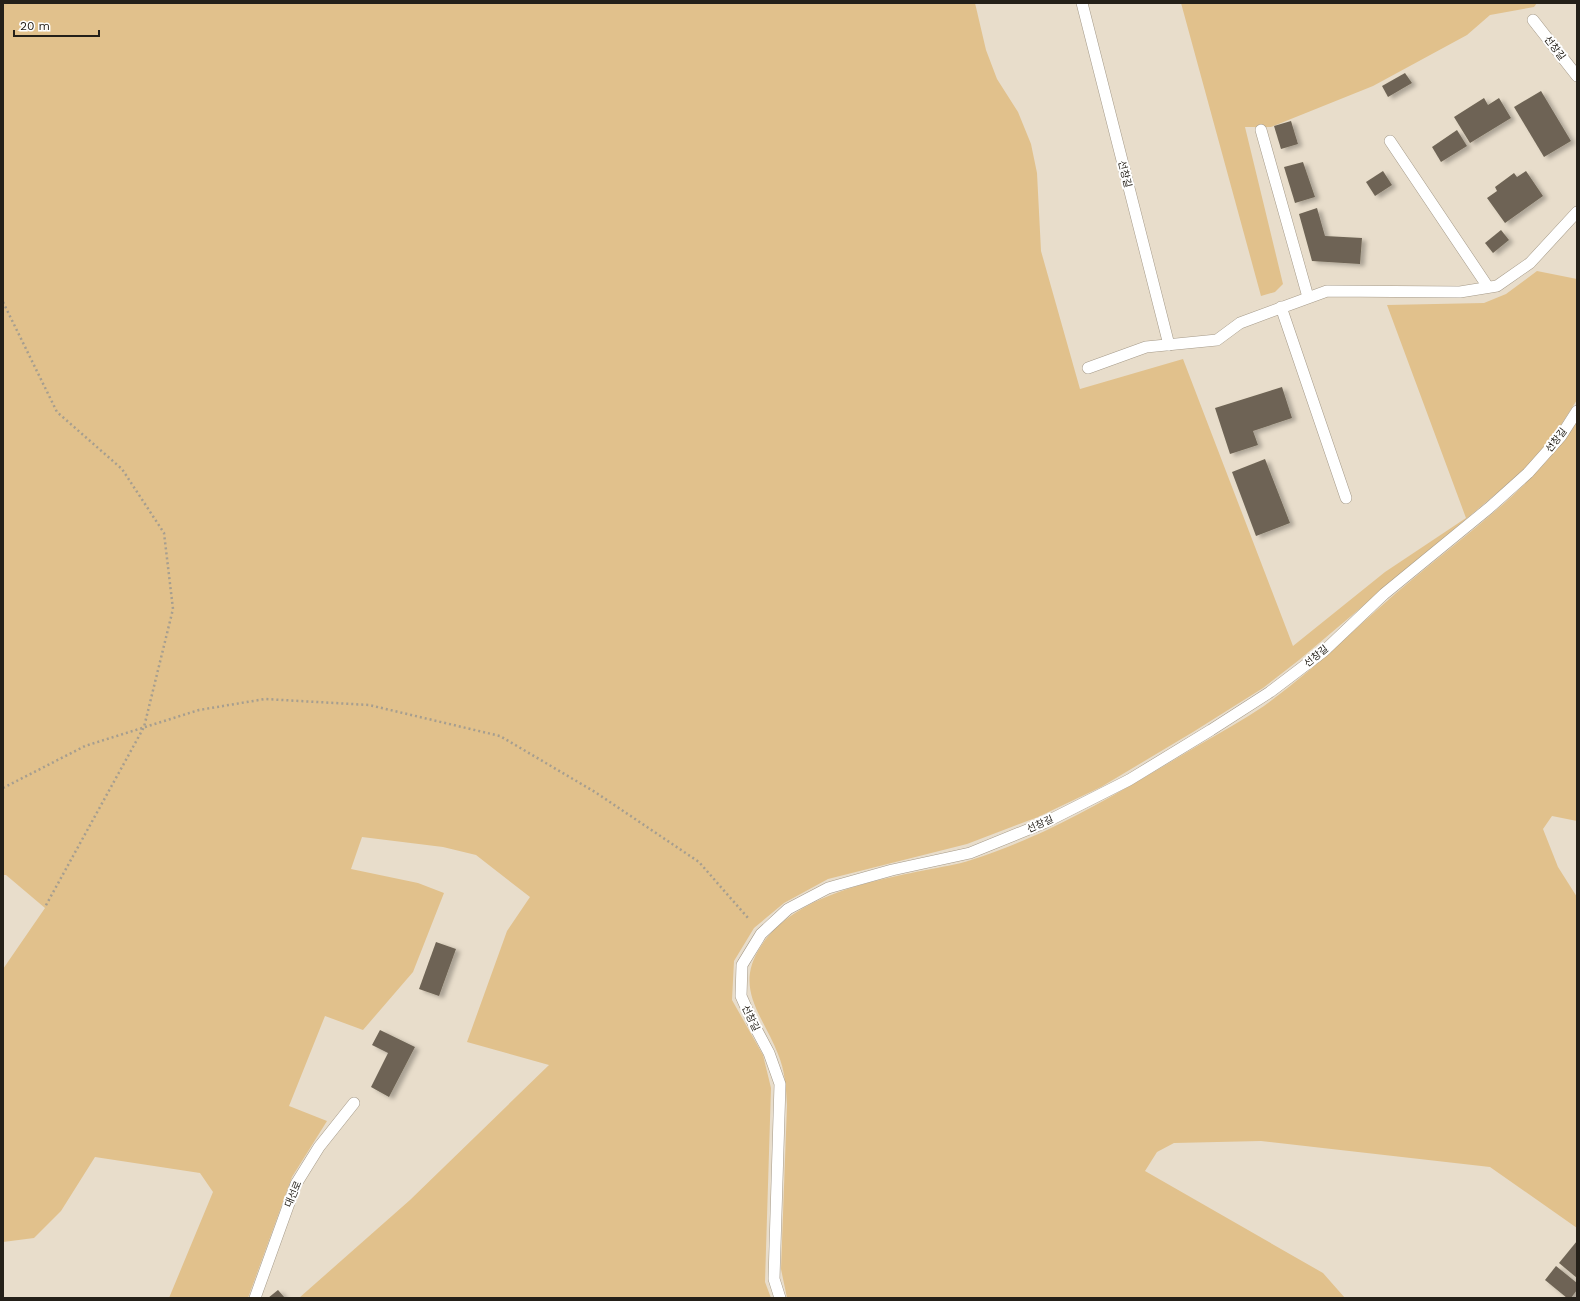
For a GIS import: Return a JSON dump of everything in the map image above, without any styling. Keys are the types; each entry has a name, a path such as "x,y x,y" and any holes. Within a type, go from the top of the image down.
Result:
{"lane":[{"name":"선창길","path":"1082,3 1169,345"},
{"name":"선창길","path":"1533,20 1577,76"},
{"path":"1261,130 1308,297"},
{"path":"1390,141 1488,287"},
{"path":"1088,368 1146,347 1218,340 1240,323 1327,291 1460,292 1497,286 1530,262 1577,212"},
{"path":"1281,307 1346,498"},
{"name":"선창길","path":"780,1298 774,1279 780,1084 770,1053 753,1024 741,996 742,965 761,934 788,909 828,888 892,870 970,853 1044,823 1129,780 1211,730 1270,692 1324,651 1384,594 1489,508 1528,473 1561,436 1577,411"},
{"name":"대선로","path":"255,1298 296,1184 319,1147 354,1103"}],"path":[{"path":"3,302 57,412 122,469 164,533 173,609 144,727 45,908"},
{"path":"3,788 85,746 199,710 265,699 369,705 500,736 595,792 699,862 761,934"}],"shaded area":[{"path":"3,3 975,3 986,50 997,79 1018,112 1031,144 1037,173 1041,251 1080,389 1183,359 1293,646 1385,572 1466,518 1387,305 1484,303 1506,294 1537,271 1577,279 1577,400 1555,434 1523,471 1299,660 1263,688 1101,787 1038,817 967,844 828,879 784,903 754,928 734,961 732,1000 763,1055 771,1088 765,1282 771,1298 299,1298 410,1200 549,1065 467,1042 507,931 530,897 476,855 443,847 362,837 351,869 418,883 444,893 413,972 363,1030 325,1016 289,1106 327,1121 292,1177 248,1298 169,1298 213,1192 200,1173 95,1157 61,1211 34,1238 3,1242 3,969 45,908 6,875 3,875"},
{"path":"1181,3 1537,3 1534,7 1490,15 1467,35 1373,86 1271,127 1245,127 1283,284 1275,292 1261,296"},
{"path":"1577,421 1577,821 1552,816 1543,829 1558,867 1577,897 1577,1228 1490,1167 1261,1141 1174,1143 1157,1152 1145,1171 1323,1273 1345,1298 787,1298 781,1269 787,1105 786,1085 780,1060 753,1002 750,989 750,976 753,961 761,946 775,929 793,915 813,903 835,893 882,879 966,862 1047,830 1124,789 1264,706 1322,659 1395,594 1502,506 1542,466 1561,444"}],"building":[{"path":"1405,73 1412,83 1388,97 1382,86"},
{"path":"1541,91 1571,141 1544,157 1514,107"},
{"path":"1484,98 1488,105 1499,98 1511,118 1470,143 1454,117"},
{"path":"1291,121 1298,144 1281,149 1274,126"},
{"path":"1457,130 1467,146 1441,162 1432,147"},
{"path":"1303,162 1315,197 1295,203 1284,167"},
{"path":"1383,171 1392,185 1375,196 1366,182"},
{"path":"1526,171 1543,196 1505,223 1487,198 1497,191 1495,187 1514,173 1517,177"},
{"path":"1317,208 1325,236 1362,238 1360,264 1312,261 1299,214"},
{"path":"1501,230 1509,240 1493,253 1485,243"},
{"path":"1282,387 1292,418 1253,431 1258,445 1230,454 1215,408"},
{"path":"1265,459 1290,523 1256,536 1232,472"},
{"path":"436,942 456,949 439,996 419,989"},
{"path":"380,1030 415,1047 389,1097 371,1087 388,1053 372,1045"},
{"path":"1577,1241 1577,1278 1559,1263"},
{"path":"1556,1266 1577,1283 1577,1290 1571,1298 1567,1298 1545,1280"},
{"path":"278,1290 285,1298 268,1298"}]}
